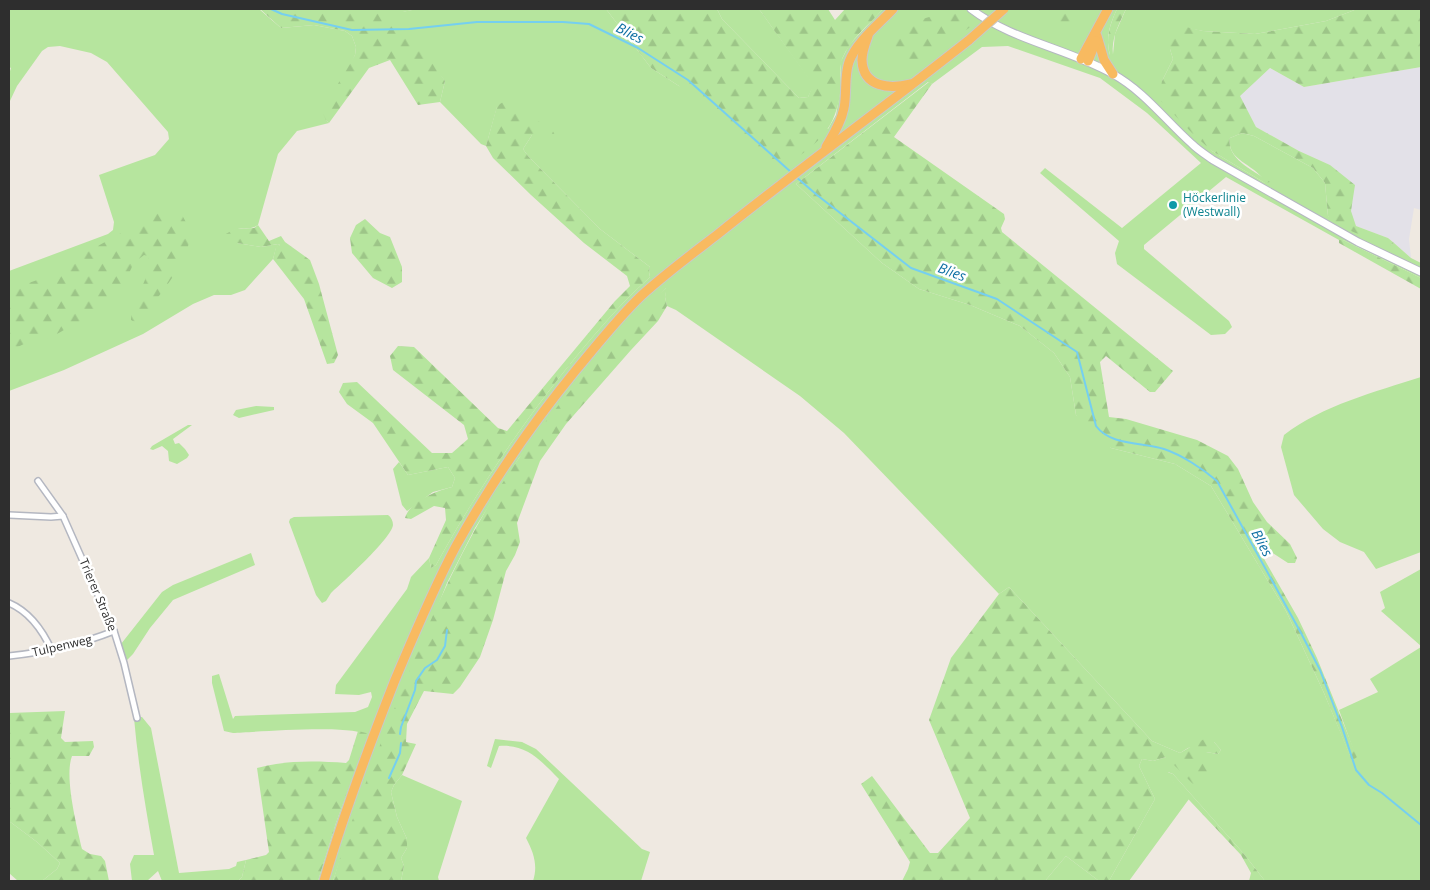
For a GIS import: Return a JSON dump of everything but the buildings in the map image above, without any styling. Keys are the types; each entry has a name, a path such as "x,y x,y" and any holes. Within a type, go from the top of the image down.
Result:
{"highway":[{"path":"823,151 841,120 844,108 848,63 858,44 893,9"},
{"path":"324,881 382,713 425,609 456,547 482,503 516,448 557,393 640,297 823,151 916,82 969,40 1004,9"},
{"path":"1084,60 1108,9"},
{"path":"1098,33 1104,60 1113,74"},
{"path":"868,36 863,50 864,68 876,84 886,87 897,87 916,82"}],"main road":[{"path":"971,9 988,21 1019,37 1084,60 1113,74 1145,96 1192,144 1213,160 1351,238 1421,272"}],"street":[{"name":"Trierer Straße","path":"38,481 63,516 114,632 128,677 137,718"},
{"path":"9,515 63,516"},
{"path":"9,603 23,611 33,620 42,631 52,651"},
{"name":"Tulpenweg","path":"9,656 52,651 114,632"}],"shaded area":[{"path":"1421,67 1421,210 1414,208 1409,239 1411,258 1388,238 1356,226 1330,165 1299,151 1256,127 1239,96 1270,68 1304,87"}],"green space":[{"path":"9,9 259,9 281,28 314,25 345,31 352,36 356,47 355,55 326,120 329,123 297,131 278,154 258,225 251,228 236,229 228,234 237,243 261,247 280,245 276,248 273,259 245,290 231,295 214,295 193,304 143,334 64,370 9,391 9,271 108,234 113,230 114,222 99,175 155,155 169,139 168,132 107,62 91,53 60,46 48,47 42,51 17,86 9,103 9,74 11,68 9,67"},
{"path":"260,9 417,9 403,12 397,21 420,45 445,81 440,102 418,105 390,60 369,68 329,123 322,111 355,55 356,47 352,36 345,31 314,25 281,28"},
{"path":"417,9 606,9 651,68 679,86 828,129 836,115 840,92 841,61 849,45 883,9 1117,9 1109,31 1110,55 1113,54 1115,34 1126,9 1357,9 1326,21 1255,34 1203,31 1182,27 1170,49 1173,59 1162,81 1212,151 1265,183 1256,171 1237,158 1230,146 1230,138 1242,133 1254,136 1313,168 1325,183 1328,216 1391,245 1394,243 1411,258 1421,263 1421,278 1343,240 1339,240 1226,177 1144,245 1144,249 1229,321 1232,327 1225,334 1211,335 1117,264 1115,253 1119,241 1040,173 1045,168 1122,228 1201,163 1147,113 1100,78 1008,46 982,47 932,84 928,82 796,184 882,263 919,289 970,305 1020,326 1054,353 1070,377 1076,415 1111,448 1175,464 1211,486 1286,611 1324,693 1352,760 1356,757 1339,710 1378,692 1370,679 1421,647 1421,881 1265,881 1244,854 1173,774 1168,772 1174,783 1189,799 1129,881 1109,881 1155,799 1139,766 1142,759 1153,761 1166,757 1206,756 1206,752 1218,754 1221,750 1214,742 1188,748 1180,753 1152,741 1009,587 999,594 844,433 800,396 676,310 667,306 666,288 519,458 475,528 447,583 356,812 333,881 318,881 367,735 358,732 324,729 233,733 224,731 212,676 219,674 233,719 235,716 355,712 368,707 372,697 371,692 359,695 335,694 336,685 407,589 411,577 429,558 431,568 436,565 477,495 545,396 596,333 650,277 650,267 600,229 528,156 523,149 532,135 546,135 497,107 486,146 481,144 440,102 445,81 396,21 402,12"},
{"path":"606,9 717,9 722,19 799,98 808,97 813,85 759,9 828,9 835,20 845,9 883,9 845,52 842,59 840,94 837,108 827,130 812,146 781,169 679,86 651,68"},
{"path":"717,9 759,9 814,85 808,97 799,98 722,19"},
{"path":"1037,9 1085,9 1081,16 1065,25 1049,22"},
{"path":"1117,9 1126,9 1114,37 1113,55 1110,55 1109,31"},
{"path":"1357,9 1421,9 1421,67 1304,87 1270,68 1240,96 1256,127 1299,151 1330,165 1355,185 1351,211 1356,226 1388,238 1394,243 1388,247 1335,224 1328,216 1325,183 1313,168 1254,136 1242,133 1230,138 1232,152 1243,164 1270,182 1265,183 1212,151 1159,99 1162,81 1173,59 1168,34 1182,26 1203,31 1255,34 1326,21"},
{"path":"950,11 964,14 974,22 973,25 920,64 906,63 898,53 895,44 905,24"},
{"path":"929,82 932,84 894,137 1004,214 1005,219 1001,228 1002,232 1173,371 1155,392 1150,392 1106,356 1100,362 1109,417 1126,419 1197,440 1228,456 1238,469 1253,502 1267,522 1290,544 1297,558 1295,563 1288,563 1265,548 1259,550 1298,618 1317,658 1357,757 1352,761 1324,693 1286,611 1211,486 1175,464 1111,448 1089,436 1076,415 1070,377 1054,353 1020,326 970,305 919,289 882,263 796,184"},
{"path":"503,102 551,128 555,135 553,137 532,135 523,149 600,229 650,267 650,277 596,333 545,396 477,495 436,565 431,568 429,558 446,520 445,508 434,506 411,519 405,518 412,507 424,498 452,487 455,478 448,467 408,475 373,423 347,404 339,392 343,383 357,382 432,453 452,453 468,439 464,425 393,370 390,356 398,346 414,347 498,428 507,431 615,301 630,286 627,276 584,243 493,158 486,146 497,106"},
{"path":"169,210 181,213 190,232 188,245 178,269 137,323 131,320 134,304 145,280 149,264 148,256 144,255 134,263 124,283 106,308 50,338 24,344 9,351 9,290 71,268 87,252 123,232 147,214"},
{"path":"365,219 380,233 390,237 402,267 402,282 392,288 373,278 352,253 350,238 356,225"},
{"path":"258,225 269,241 281,236 285,242 310,260 319,284 338,355 334,363 327,364 304,299 273,259 276,247 280,245 261,247 237,243 227,248 220,244 222,236 235,229 254,228"},
{"path":"1339,240 1343,240 1421,278 1421,289 1339,243"},
{"path":"667,287 665,297 667,306 658,321 566,424 540,461 517,523 520,542 506,571 493,620 480,657 460,687 453,694 424,691 407,724 406,742 416,744 402,775 391,792 397,817 407,839 407,848 401,858 404,866 401,881 333,881 364,788 412,666 452,574 483,514 535,435 570,391 627,327"},
{"path":"1421,377 1421,552 1376,569 1364,552 1340,542 1323,529 1294,495 1281,447 1284,435 1315,415 1350,400"},
{"path":"256,406 274,407 274,410 239,418 233,415 236,410"},
{"path":"188,425 192,425 173,439 175,444 179,443 185,449 189,455 187,458 177,464 169,461 168,451 162,446 153,450 150,449 152,446"},
{"path":"399,462 408,475 448,467 455,478 452,487 433,492 407,511 402,505 393,469"},
{"path":"388,515 392,519 393,525 384,540 322,603 316,595 289,522 290,519 294,517"},
{"path":"251,553 255,565 173,600 126,661 121,644 162,592 173,585"},
{"path":"1421,569 1421,646 1381,611 1385,608 1380,592"},
{"path":"1009,587 1152,741 1180,753 1204,739 1214,742 1221,750 1218,754 1206,752 1211,763 1209,776 1195,786 1166,757 1153,761 1142,759 1139,766 1155,799 1109,881 1099,881 1066,856 1045,881 902,881 910,862 861,784 872,776 930,853 938,853 970,818 929,720 951,658 999,594"},
{"path":"65,711 61,738 65,742 93,741 94,747 89,756 72,756 69,776 70,789 82,849 90,854 101,856 105,861 109,881 42,881 57,869 60,863 37,842 9,821 9,713"},
{"path":"142,717 151,728 179,873 229,869 236,866 237,862 246,860 242,877 238,881 162,881 158,871 147,881 132,881 130,864 134,855 154,855 140,770 134,718"},
{"path":"358,731 368,735 336,823 318,881 238,881 242,877 246,860 266,855 269,852 257,768 290,762 346,763 349,760"},
{"path":"495,739 522,742 536,749 642,849 650,852 641,881 533,881 534,859 526,838 559,779 532,755 509,746 499,746 491,768 487,766"},
{"path":"1167,772 1173,774 1244,854 1265,881 1249,881 1251,873 1241,855 1174,784"},
{"path":"402,775 462,801 438,877 439,881 401,881 404,866 401,858 407,848 407,839 397,817 391,792"},
{"path":"9,821 37,842 60,863 57,869 42,881 18,881 9,873"},
{"path":"1066,856 1099,881 1045,881"}],"waterway":[{"name":"Blies","path":"271,9 282,14 352,30 409,29 477,22 563,22 589,24 638,48 688,80 792,173"},
{"path":"1210,9 1218,9"},
{"name":"Blies","path":"795,176 911,268 997,299 1077,352 1096,426 1102,432 1118,440 1164,449 1192,463 1217,481 1320,670 1356,770 1369,785 1382,793 1421,825"},
{"path":"400,734 415,690 416,681 425,668 437,660 445,646 447,630"},
{"path":"389,778 400,753 401,743"}],"place":[{"name":"Höckerlinie (Westwall)","path":"1173,205"}]}
